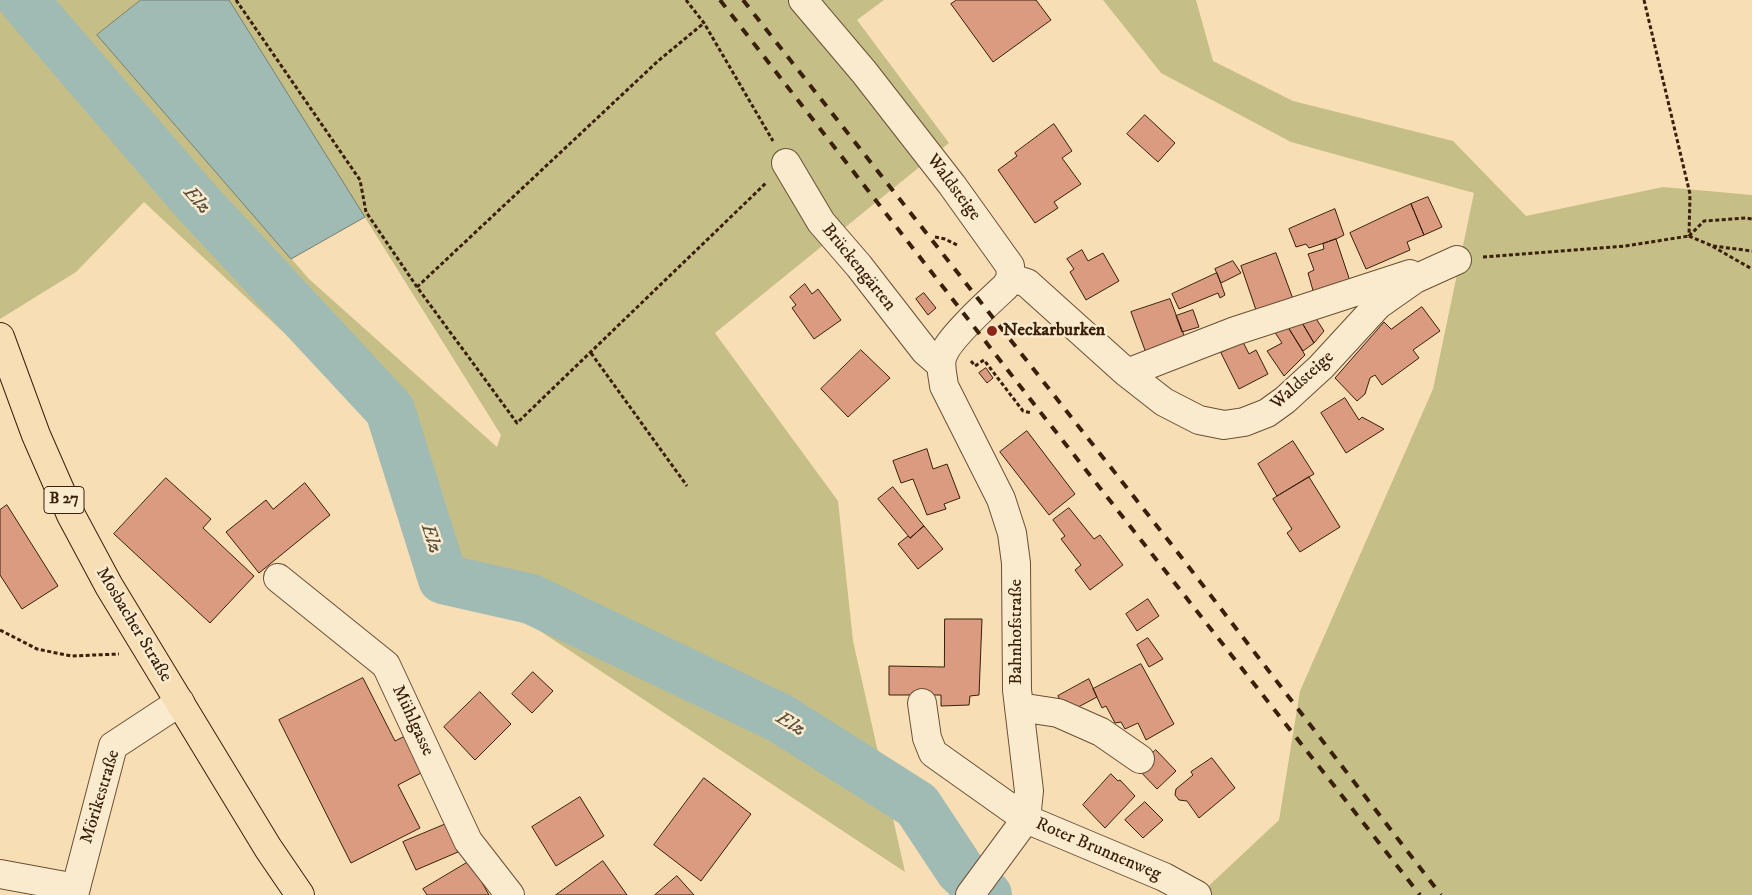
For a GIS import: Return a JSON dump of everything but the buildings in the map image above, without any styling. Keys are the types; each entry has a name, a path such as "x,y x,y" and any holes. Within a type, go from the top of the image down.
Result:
{"main road":[{"name":"Mosbacher Straße","path":"0,337 36,435 71,515 109,586 268,848 300,895"}],"street":[{"name":"Waldsteige","path":"803,0 864,72 952,185 1010,266 1011,278 1027,283 1127,373 1164,402 1199,420 1224,425 1244,422 1267,413 1285,400 1321,367 1378,305 1414,279 1456,260"},
{"name":"Brückengärten","path":"786,163 821,222 859,266 925,351 941,365"},
{"path":"1127,373 1235,331 1366,287 1456,260"},
{"path":"941,365 943,355 951,341 1005,287 1011,278"},
{"name":"Bahnhofstraße","path":"941,365 944,386 1001,499 1012,533 1016,563 1016,690 1030,792 1026,819 970,895"},
{"name":"Mühlgasse","path":"278,578 386,665 468,841 510,895"},
{"name":"Mörikestraße","path":"75,891 113,746 180,702"},
{"name":"Roter Brunnenweg","path":"922,704 927,738 933,753 1026,819 1164,877 1197,895"},
{"path":"1018,707 1067,717 1101,732 1140,759"},
{"path":"0,874 75,891"}],"path":[{"path":"236,0 360,180 366,212 417,288 517,423 786,163 704,23 686,0"},
{"path":"1644,0 1690,194 1689,236"},
{"path":"417,288 658,61 704,23"},
{"path":"1689,236 1704,221 1752,219"},
{"path":"1456,260 1625,246 1689,236 1710,245 1752,269"},
{"path":"1710,245 1752,251"},
{"path":"592,352 687,486"},
{"path":"984,360 1022,412 1032,413"},
{"path":"0,630 38,649 71,656 150,653"}],"shaded area":[{"path":"0,0 141,0 97,35 309,279 497,447 501,435 229,0 884,0 857,20 949,143 715,333 838,501 853,641 905,872 437,563 372,415 144,202 76,272 0,319"},
{"path":"1103,0 1196,0 1213,61 1293,101 1453,141 1526,216 1663,187 1752,195 1752,895 1199,895 1279,820 1300,691 1433,389 1474,193 1291,142 1161,73"}],"water":[{"path":"141,0 229,0 365,217 291,259 97,35"}],"waterway":[{"name":"Elz","path":"23,0 195,200 390,410 443,579 531,599 780,718 917,805 960,870 987,895"}],"railway":[{"path":"720,0 1034,404 1420,895"},
{"path":"743,0 1175,549 1441,895"}],"place":[{"name":"Neckarburken","path":"992,331"}]}
